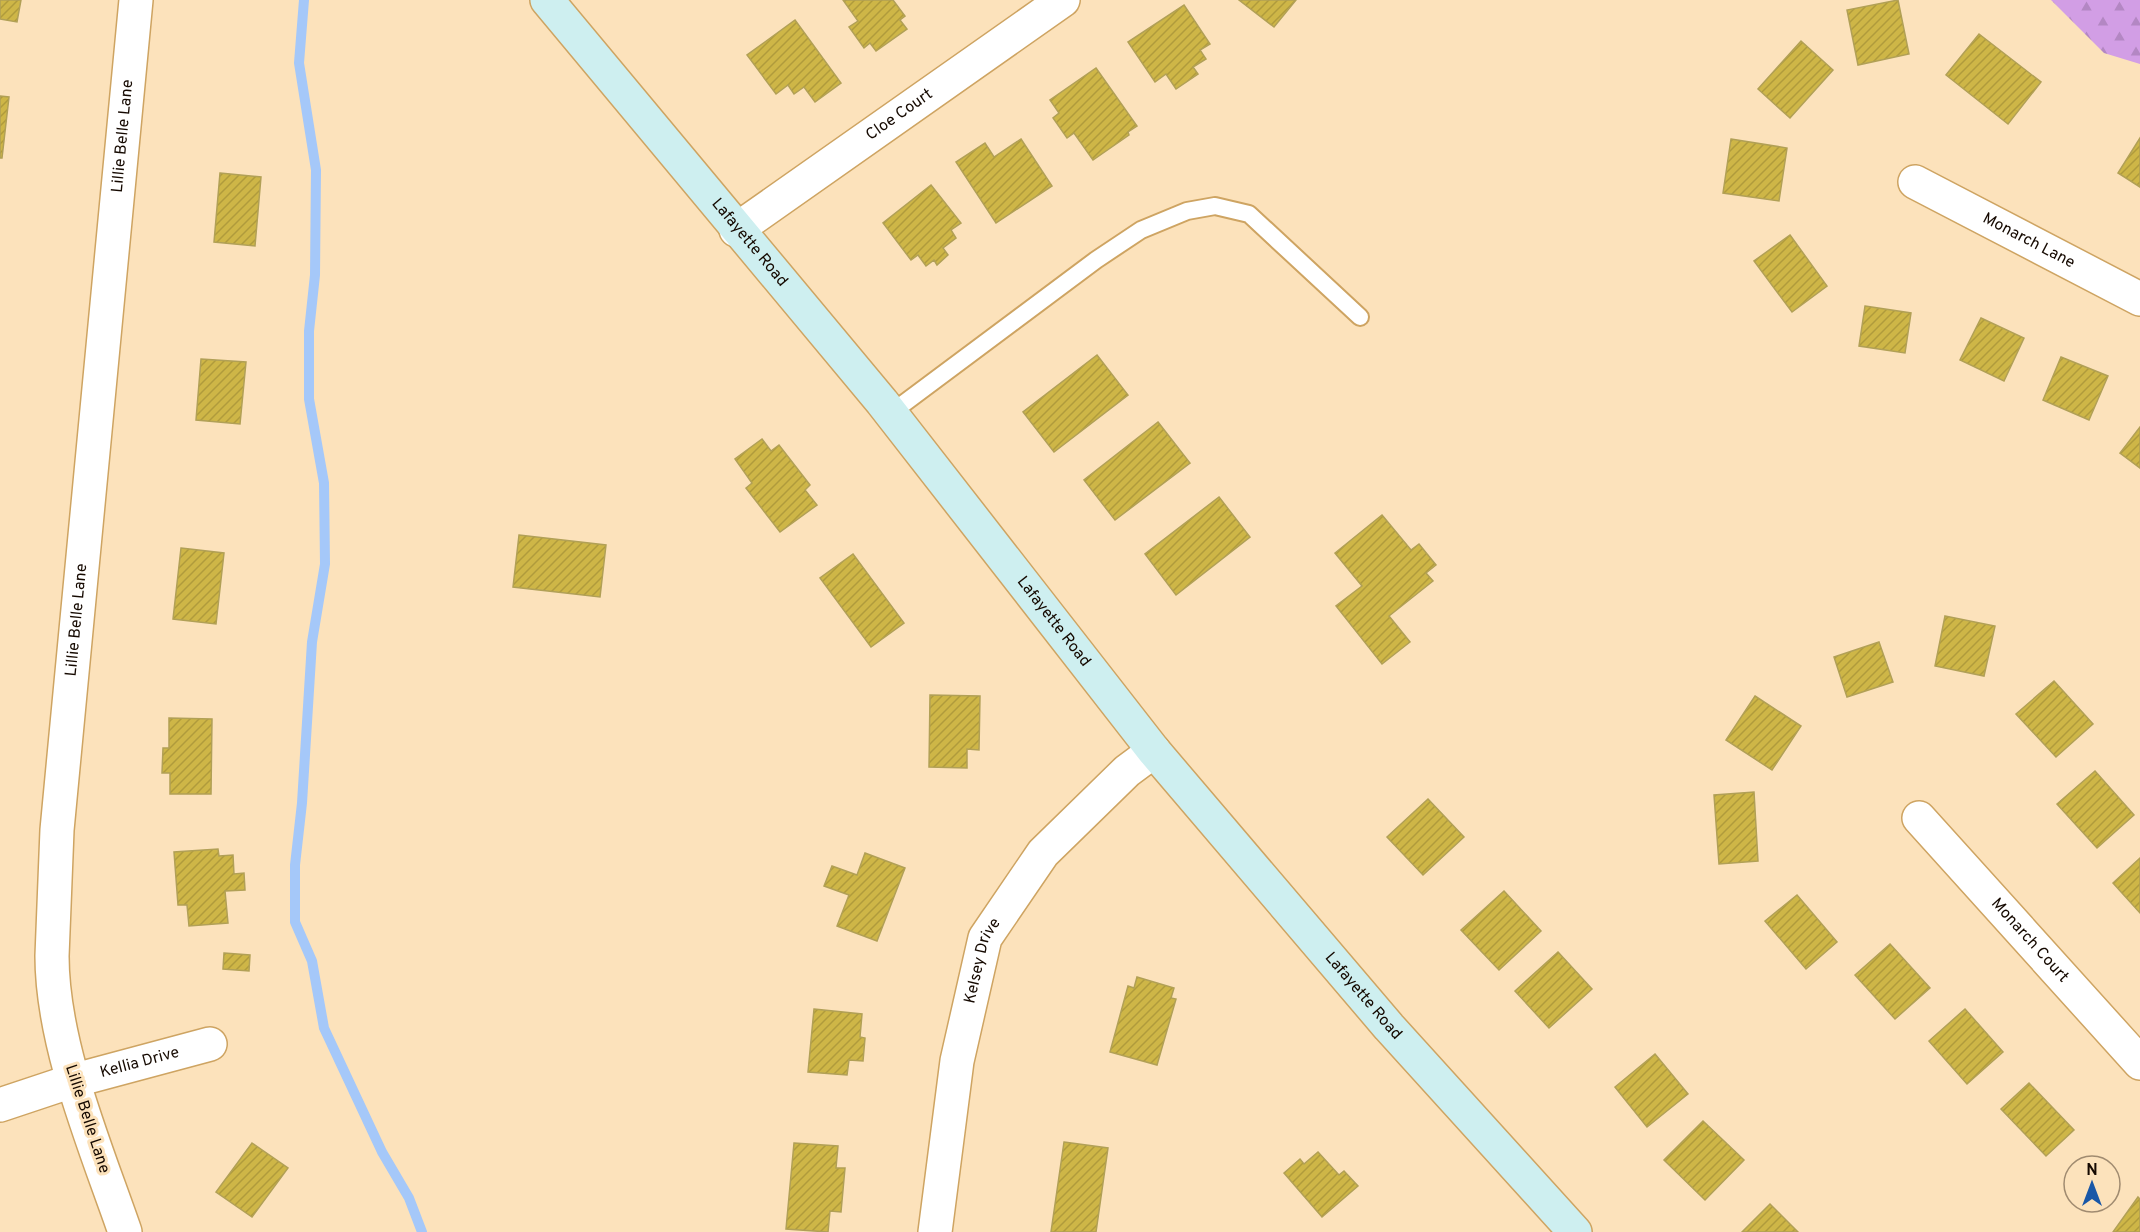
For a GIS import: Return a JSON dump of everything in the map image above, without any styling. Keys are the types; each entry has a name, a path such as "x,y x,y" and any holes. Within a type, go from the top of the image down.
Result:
{"main road":[{"name":"Lafayette Road","path":"547,0 736,231 891,413 1154,751 1389,1027 1575,1232"}],"street":[{"name":"Lillie Belle Lane","path":"124,1232 72,1081 52,975 57,830 136,0"},
{"name":"Cloe Court","path":"736,231 1063,0"},
{"name":"Monarch Lane","path":"1915,182 2140,299"},
{"name":"Kelsey Drive","path":"935,1232 957,1061 985,938 1043,854 1127,771 1154,751"},
{"name":"Monarch Court","path":"1919,818 2140,1063"},
{"name":"Kellia Drive","path":"0,1105 72,1081 210,1044"}],"lane":[{"path":"891,413 1096,260 1141,231 1187,212 1215,206 1249,214 1360,317"}],"green space":[{"path":"2051,0 2140,0 2140,64 2104,53"}],"building":[{"path":"0,0 21,0 17,22 0,19"},
{"path":"843,0 893,0 905,16 900,20 907,29 876,51 870,43 864,48 849,27 858,21"},
{"path":"1239,0 1296,0 1274,27"},
{"path":"1898,0 1909,54 1858,65 1847,10"},
{"path":"1184,5 1210,44 1200,50 1206,59 1193,67 1198,74 1176,89 1166,74 1155,82 1128,42"},
{"path":"795,20 841,83 815,102 804,87 794,94 788,85 776,94 747,55"},
{"path":"1979,34 2041,82 2008,124 1946,75"},
{"path":"1801,41 1833,70 1790,118 1758,89"},
{"path":"1096,68 1137,126 1128,132 1129,135 1093,160 1074,133 1067,138 1053,118 1059,113 1050,100"},
{"path":"0,96 9,97 2,158 0,158"},
{"path":"2140,138 2140,187 2118,173"},
{"path":"1021,139 1052,186 996,223 956,162 985,143 994,157"},
{"path":"1731,139 1787,148 1779,201 1723,193"},
{"path":"220,173 261,177 255,246 214,242"},
{"path":"931,185 961,223 951,230 956,238 943,248 948,255 937,265 934,260 926,266 918,255 911,260 883,223"},
{"path":"1790,235 1827,286 1792,312 1754,261"},
{"path":"1865,306 1911,313 1905,353 1859,346"},
{"path":"1981,318 2024,338 2004,381 1960,360"},
{"path":"1097,355 1128,395 1054,452 1023,412"},
{"path":"2061,357 2108,376 2089,420 2043,400"},
{"path":"201,359 246,362 240,424 196,420"},
{"path":"1158,422 1190,463 1115,520 1084,480"},
{"path":"2140,427 2140,468 2120,453"},
{"path":"762,439 771,451 779,445 810,485 805,490 817,505 780,532 746,488 752,483 735,459"},
{"path":"1219,497 1250,537 1176,595 1145,554"},
{"path":"1382,515 1411,550 1419,544 1436,565 1426,573 1433,581 1389,616 1410,642 1382,664 1336,606 1362,586 1335,553"},
{"path":"519,535 606,545 600,597 513,587"},
{"path":"181,548 224,553 216,624 173,619"},
{"path":"853,554 904,623 871,647 820,578"},
{"path":"1945,616 1995,626 1984,676 1935,666"},
{"path":"1879,642 1893,682 1847,697 1834,657"},
{"path":"2054,681 2093,724 2056,757 2016,714"},
{"path":"930,695 980,696 979,750 967,749 967,768 929,767"},
{"path":"1755,696 1801,726 1772,770 1726,740"},
{"path":"169,718 212,719 211,794 170,794 170,773 162,773 163,748 169,748"},
{"path":"2095,771 2134,815 2097,848 2057,804"},
{"path":"1754,792 1758,861 1719,864 1714,795"},
{"path":"1428,799 1464,837 1423,875 1387,837"},
{"path":"218,849 219,856 233,855 234,874 244,873 245,890 225,891 228,923 189,926 187,905 178,905 174,852"},
{"path":"865,853 905,868 877,941 837,926 849,895 824,886 832,866 857,875"},
{"path":"2140,858 2140,913 2113,883"},
{"path":"1504,891 1541,931 1499,970 1461,930"},
{"path":"1797,895 1837,942 1806,969 1765,921"},
{"path":"1890,944 1930,988 1895,1019 1855,975"},
{"path":"1558,952 1592,989 1549,1028 1515,991"},
{"path":"224,953 250,955 249,971 223,969"},
{"path":"1137,977 1174,988 1171,998 1176,999 1157,1065 1110,1052 1128,986 1134,988"},
{"path":"814,1009 862,1014 860,1037 865,1038 863,1061 849,1060 847,1075 808,1072"},
{"path":"1965,1009 2003,1052 1967,1084 1929,1041"},
{"path":"1655,1054 1688,1094 1647,1127 1615,1087"},
{"path":"2029,1083 2074,1130 2046,1156 2001,1109"},
{"path":"1703,1121 1744,1160 1705,1200 1664,1160"},
{"path":"1064,1142 1108,1148 1096,1232 1051,1232"},
{"path":"252,1143 288,1168 252,1217 216,1192"},
{"path":"794,1143 838,1146 836,1168 845,1168 841,1212 830,1211 828,1232 786,1229"},
{"path":"1318,1152 1339,1175 1344,1171 1358,1186 1322,1217 1284,1173 1300,1159 1304,1164"},
{"path":"2138,1197 2140,1199 2140,1232 2113,1232"},
{"path":"1770,1204 1798,1232 1742,1232"}],"waterway":[{"path":"304,0 299,63 316,170 315,275 309,331 309,399 324,483 325,564 312,642 302,803 295,865 295,922 312,961 324,1028 382,1152 409,1198 422,1232"}]}
